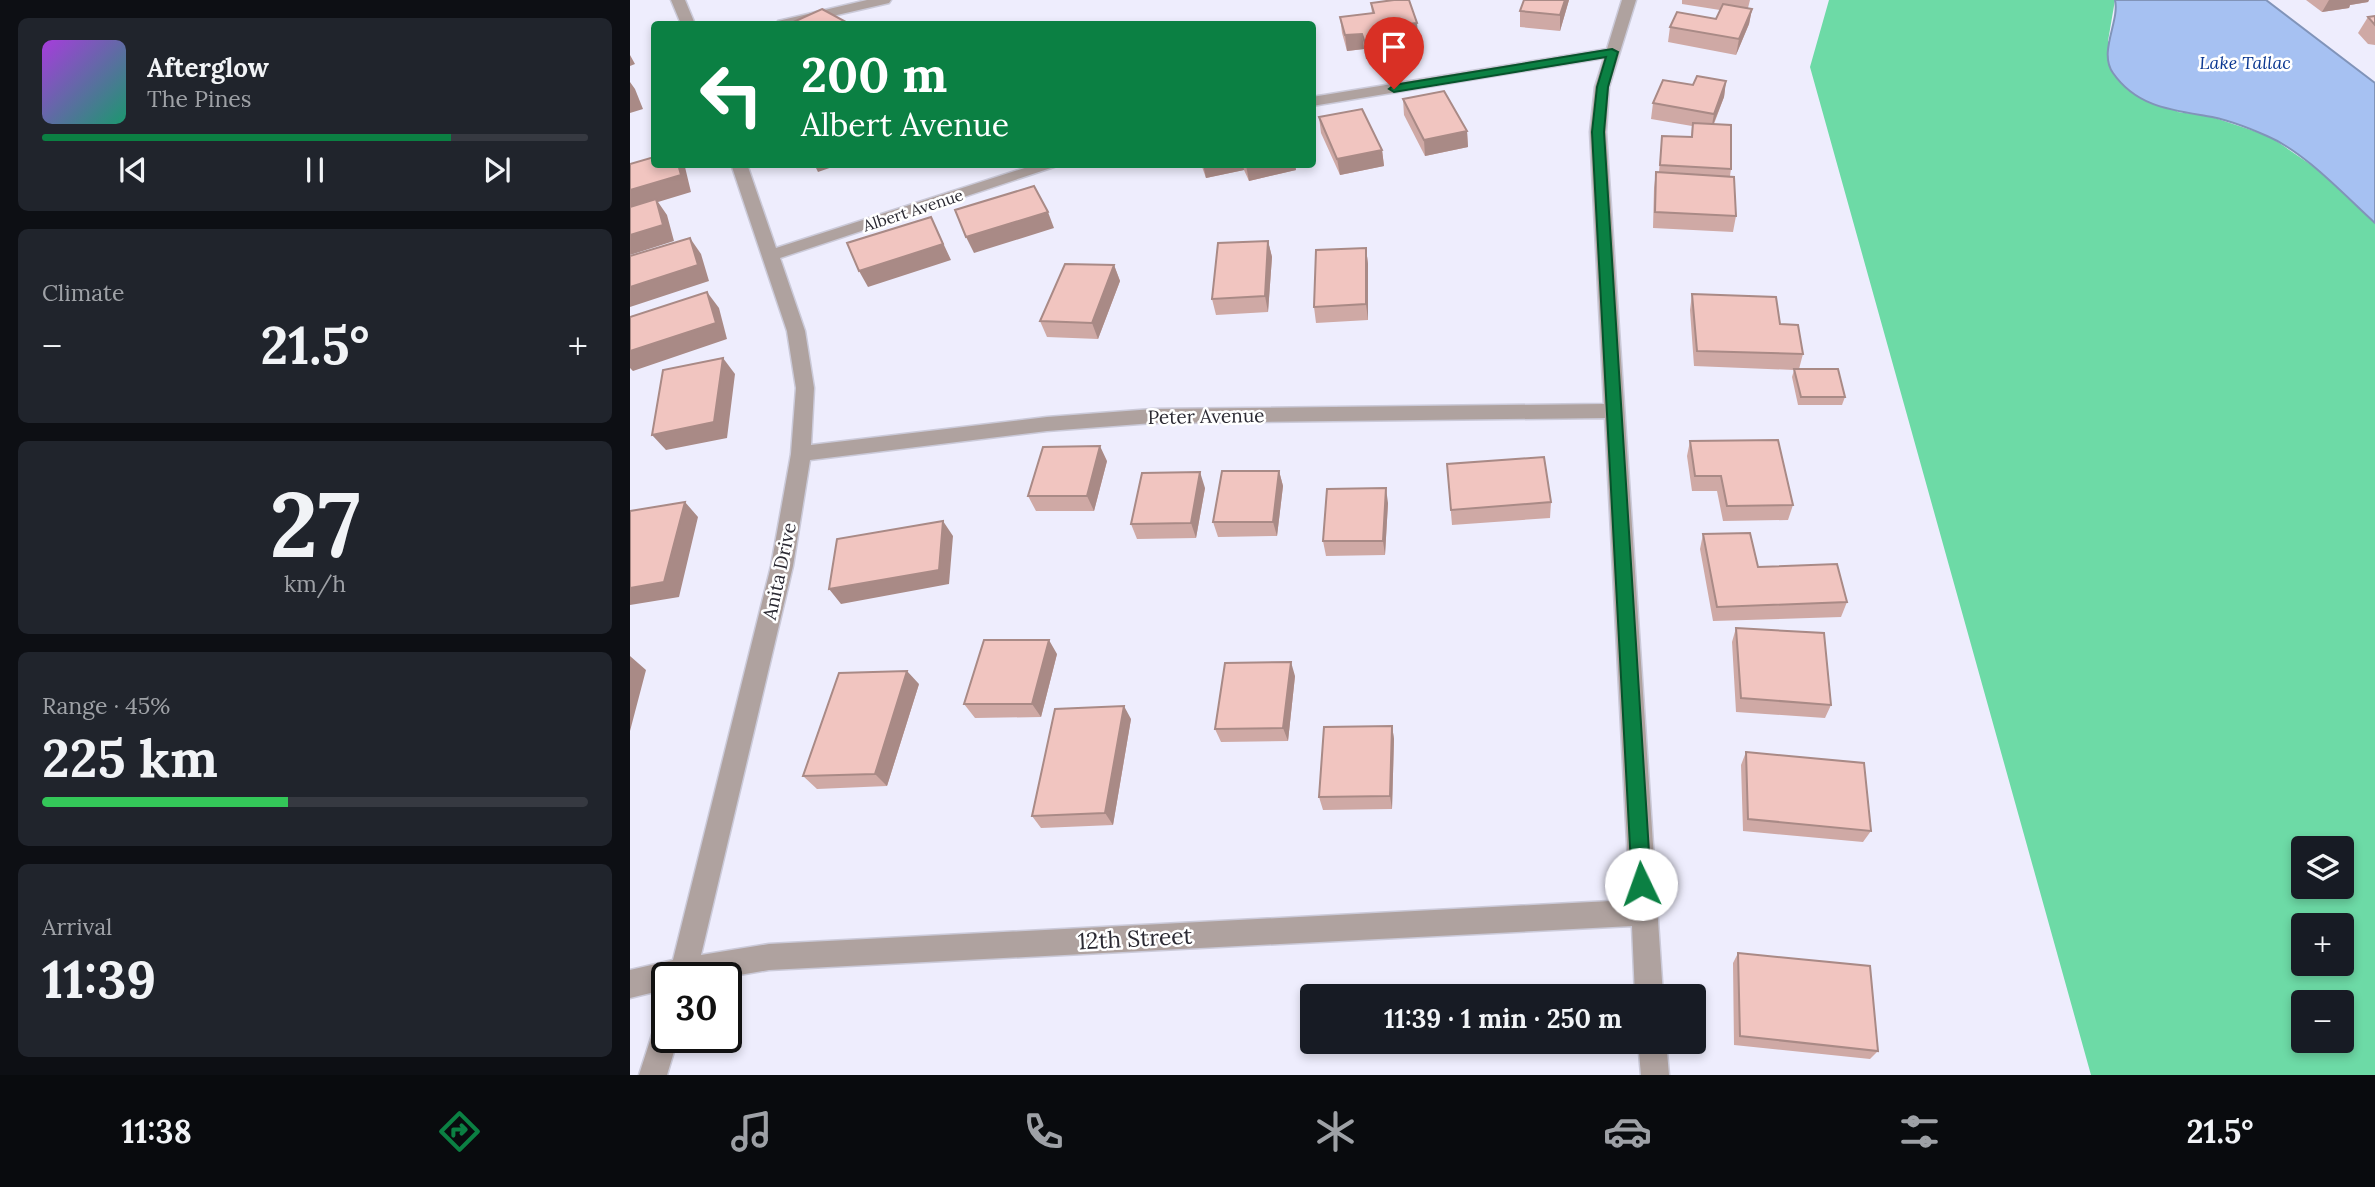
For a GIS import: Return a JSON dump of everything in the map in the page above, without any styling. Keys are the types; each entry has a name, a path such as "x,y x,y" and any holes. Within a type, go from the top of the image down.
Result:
{"street":[{"path":"678,0 687,21"},
{"path":"796,21 884,0"},
{"path":"1629,0 1602,87 1598,132 1648,984"},
{"path":"1316,101 1612,52"},
{"name":"Anita Drive","path":"686,962 782,566 801,454 805,388 796,331 740,168"},
{"name":"Albert Avenue","path":"772,255 1043,168"},
{"name":"Peter Avenue","path":"801,454 1047,424 1153,416 1613,411"},
{"name":"12th Street","path":"742,963 769,957 1643,912"},
{"name":"12th Street","path":"630,984 651,980"},
{"path":"653,1075 660,1053"},
{"path":"1653,1054 1655,1075"}],"green space":[{"path":"1829,0 2115,0 2108,41 2178,112 2209,116 2269,136 2320,171 2375,223 2375,1075 2091,1075 1810,67"}],"water":[{"name":"Lake Tallac","path":"2115,0 2266,0 2375,83 2375,223 2324,175 2281,143 2214,117 2155,105 2132,93 2109,65 2108,46 2115,17"}],"building":[{"path":"1409,0 1417,23 1399,25 1404,39 1365,43 1362,34 1345,35 1340,17 1374,13 1371,3"},
{"path":"1524,0 1565,0 1560,15 1520,11"},
{"path":"1723,4 1752,9 1739,39 1670,27 1677,12 1716,19"},
{"path":"822,9 844,21 796,21"},
{"path":"2375,16 2375,25 2368,17"},
{"path":"1697,76 1726,81 1714,114 1653,103 1663,80 1693,85"},
{"path":"1444,91 1467,131 1424,140 1403,99"},
{"path":"1362,109 1382,150 1337,159 1319,117"},
{"path":"1693,123 1731,125 1731,169 1660,165 1662,136 1692,137"},
{"path":"651,158 651,168 679,168 681,175 630,190 630,164"},
{"path":"1656,172 1734,177 1736,216 1655,212"},
{"path":"1034,186 1048,212 966,237 955,210"},
{"path":"656,199 663,225 630,235 630,207"},
{"path":"931,217 943,244 859,271 847,243"},
{"path":"690,238 698,265 630,287 630,256"},
{"path":"1268,241 1265,296 1212,299 1218,243"},
{"path":"1366,248 1366,304 1314,307 1316,250"},
{"path":"1065,264 1114,265 1092,323 1040,321"},
{"path":"707,292 716,323 630,351 630,317"},
{"path":"1692,294 1776,297 1780,324 1798,325 1803,354 1697,351"},
{"path":"723,358 714,422 652,435 663,370"},
{"path":"1794,369 1838,369 1845,397 1801,397"},
{"path":"1778,440 1793,505 1727,506 1721,476 1695,476 1690,441"},
{"path":"1100,446 1087,496 1028,496 1043,447"},
{"path":"1544,457 1551,502 1451,510 1447,464"},
{"path":"1222,471 1279,471 1273,522 1213,522"},
{"path":"1200,472 1191,523 1131,524 1142,473"},
{"path":"1386,488 1383,541 1323,541 1327,489"},
{"path":"685,502 664,582 630,588 630,511"},
{"path":"943,521 939,570 829,589 837,539"},
{"path":"1750,533 1758,567 1837,564 1847,602 1717,607 1703,534"},
{"path":"1736,628 1824,633 1831,705 1741,698"},
{"path":"984,640 1049,640 1032,704 964,704"},
{"path":"1291,662 1283,728 1215,729 1225,663"},
{"path":"907,671 875,774 803,776 839,673"},
{"path":"1124,706 1105,813 1032,816 1055,709"},
{"path":"1392,726 1390,796 1319,797 1324,727"},
{"path":"1746,752 1864,763 1871,831 1748,819"},
{"path":"1738,953 1870,966 1878,1051 1740,1036"}],"route":[{"path":"1394,89 1612,52 1602,87 1598,132 1641,884"}]}
